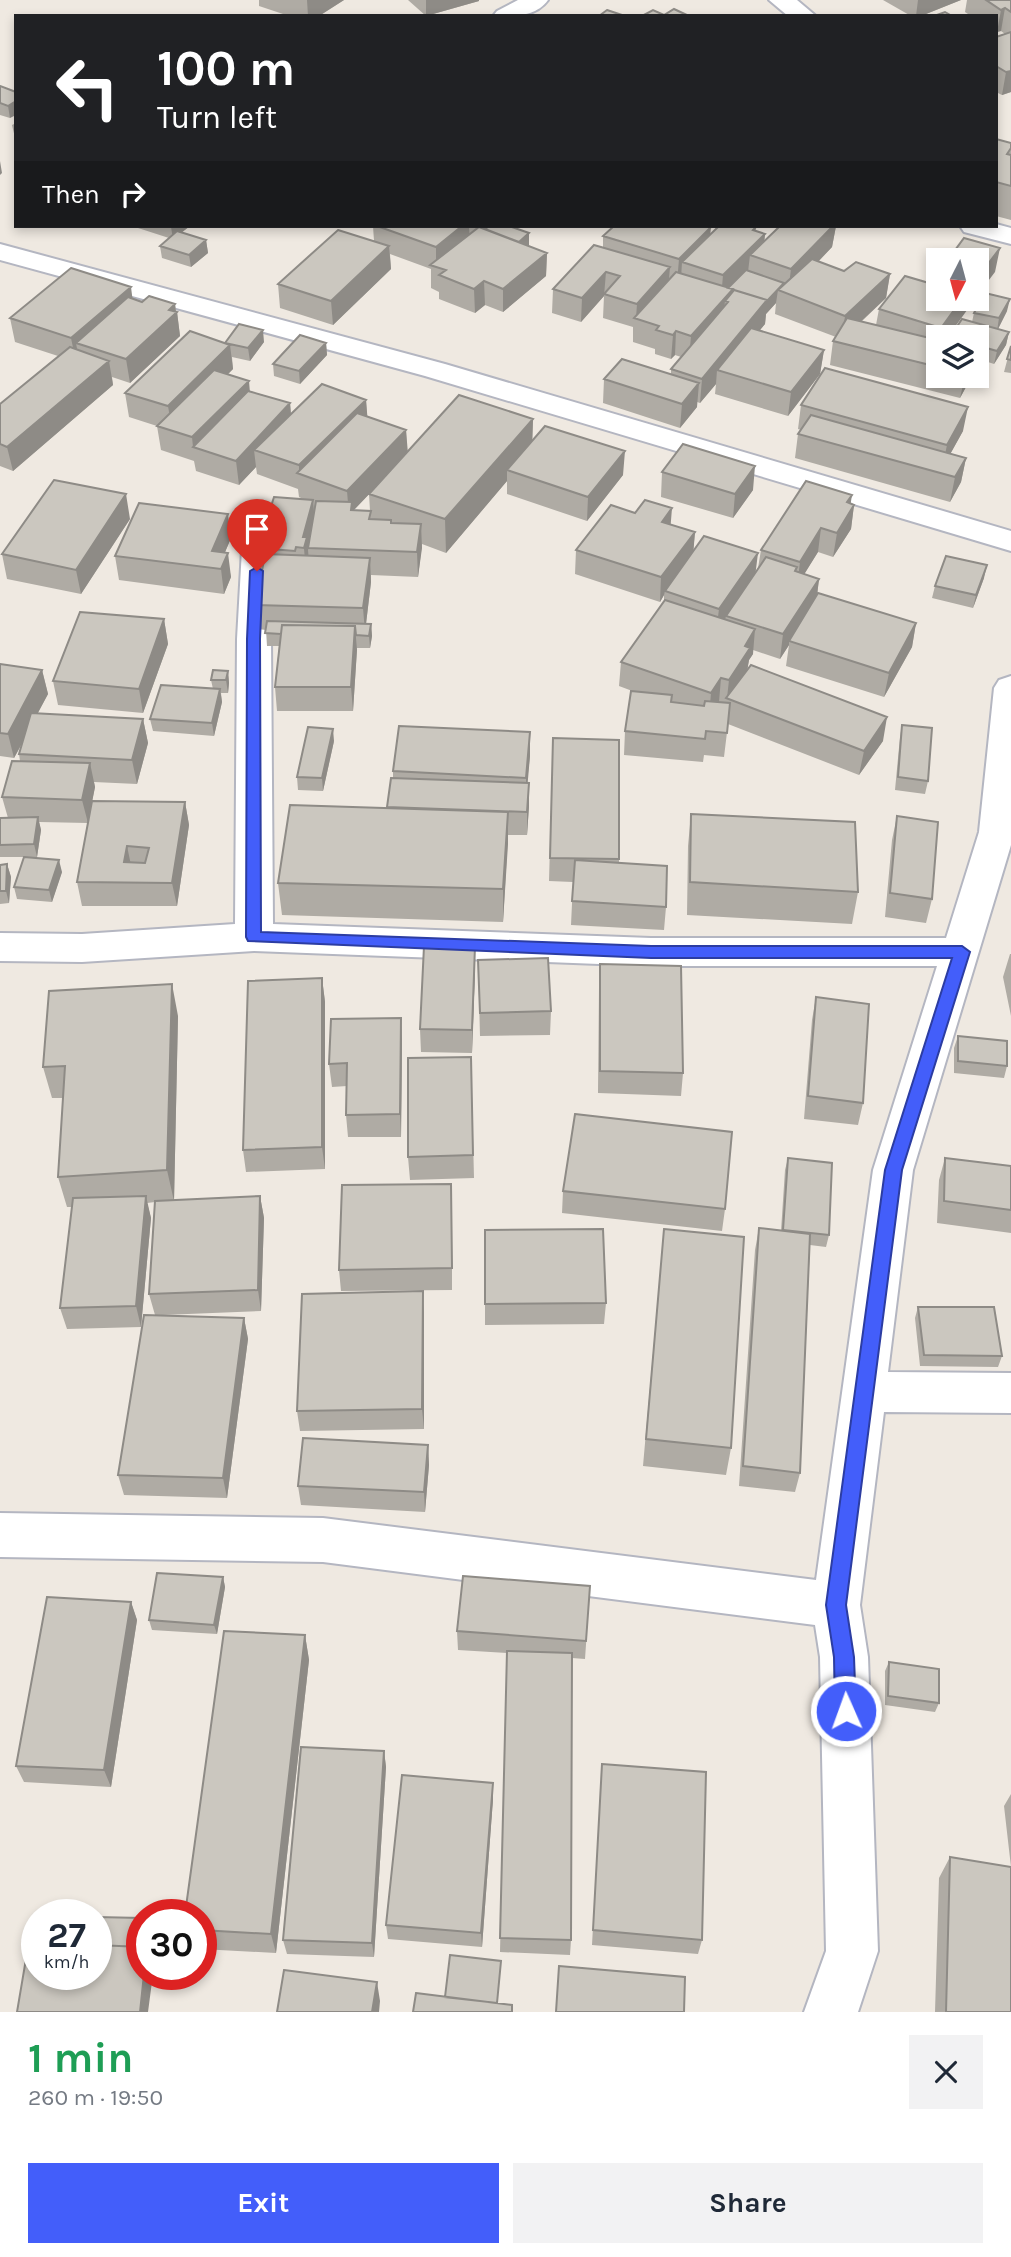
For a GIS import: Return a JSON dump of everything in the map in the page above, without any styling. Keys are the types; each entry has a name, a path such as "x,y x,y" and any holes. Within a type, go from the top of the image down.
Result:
{"street":[{"path":"509,14 536,0"},
{"path":"781,0 801,14"},
{"path":"981,228 1011,236"},
{"path":"0,252 435,370 1011,541"},
{"path":"254,937 254,639 258,549"},
{"path":"831,2012 852,1951 844,1657 836,1605 893,1170 962,952 1004,832 1011,688"},
{"path":"0,947 82,948 254,937 651,952 962,952"},
{"path":"865,1392 1011,1393"},
{"path":"0,1535 323,1540 836,1605"}],"building":[{"path":"986,0 1011,0 1011,12 1005,8 1001,10"},
{"path":"674,9 685,14 666,14"},
{"path":"607,10 619,14 602,14"},
{"path":"653,10 662,14 646,14"},
{"path":"1011,32 1011,71 1006,72 998,67 998,36"},
{"path":"0,86 14,91 14,102 8,106 0,103"},
{"path":"998,140 1011,143 1007,154 1011,155 1011,186 998,183"},
{"path":"383,228 460,228 436,247"},
{"path":"478,228 547,253 503,289 484,281 474,289 439,275 446,270 430,265"},
{"path":"515,228 529,233 519,242 485,229"},
{"path":"612,228 710,228 679,259 603,236"},
{"path":"717,228 755,228 753,230 765,234 723,275 682,262"},
{"path":"778,228 831,228 791,269 750,255"},
{"path":"338,230 389,246 331,301 278,284"},
{"path":"177,231 206,240 189,255 160,246"},
{"path":"964,238 1000,248 989,263 989,248 957,248"},
{"path":"594,245 670,267 637,304 604,294 620,276 606,272 582,298 553,289"},
{"path":"812,259 844,271 856,262 890,274 845,316 778,290"},
{"path":"71,268 131,287 71,338 10,318"},
{"path":"746,270 784,283 767,301 734,290 732,292 733,289 728,288"},
{"path":"676,272 733,289 691,336 676,331 673,335 656,330 659,326 634,318"},
{"path":"905,276 926,282 926,312 953,312 943,325 931,325 879,309"},
{"path":"734,290 767,300 702,379 671,369 728,302 725,301"},
{"path":"989,294 1010,299 999,318 974,313 989,312"},
{"path":"149,296 175,304 169,310 177,312 126,359 76,343 128,297 142,302"},
{"path":"847,318 926,337 926,364 833,341"},
{"path":"962,319 984,325 958,325"},
{"path":"239,324 263,330 248,348 225,343"},
{"path":"989,326 1009,332 997,351 989,349"},
{"path":"751,328 824,350 791,392 717,370"},
{"path":"190,331 230,345 168,406 125,393"},
{"path":"300,335 326,343 299,371 273,364"},
{"path":"70,347 109,361 7,447 0,444 0,404"},
{"path":"622,359 699,383 682,404 604,379"},
{"path":"825,368 968,407 947,445 801,405"},
{"path":"214,370 249,381 192,437 157,426"},
{"path":"322,384 366,400 299,465 254,450"},
{"path":"248,391 290,403 236,461 193,447"},
{"path":"459,395 533,419 445,519 369,494"},
{"path":"357,413 406,430 347,491 297,473"},
{"path":"811,415 966,458 955,477 798,434"},
{"path":"545,426 625,451 588,497 507,470"},
{"path":"683,444 755,466 735,494 662,472"},
{"path":"54,480 126,494 76,570 2,554"},
{"path":"806,481 852,495 847,502 854,505 837,533 821,528 800,562 761,550"},
{"path":"274,497 313,500 303,537 307,537 304,548 296,547 295,551 258,548"},
{"path":"645,500 672,508 662,522 695,532 661,577 576,550 611,505 635,513"},
{"path":"316,501 352,502 351,510 371,511 369,519 421,524 417,552 308,548"},
{"path":"139,503 228,514 212,551 228,553 221,569 115,556"},
{"path":"704,536 758,553 719,609 665,591"},
{"path":"265,554 370,558 363,608 256,605"},
{"path":"946,556 987,565 976,595 935,586"},
{"path":"766,557 797,567 795,571 819,579 783,634 726,616"},
{"path":"818,593 916,623 889,673 789,641"},
{"path":"665,600 755,629 745,646 750,648 729,680 721,678 711,693 621,662"},
{"path":"80,612 164,619 139,689 53,681"},
{"path":"267,621 371,624 369,636 356,635 355,626 282,625 281,634 265,633"},
{"path":"282,625 355,626 351,687 275,687"},
{"path":"0,664 42,670 8,734 0,733"},
{"path":"751,665 887,717 864,751 726,698"},
{"path":"213,670 228,671 226,680 211,680"},
{"path":"161,685 220,689 212,723 150,719"},
{"path":"631,691 672,695 671,702 704,706 705,701 730,703 727,733 706,731 705,739 625,731"},
{"path":"31,713 143,719 132,760 19,754"},
{"path":"902,725 932,728 928,781 898,777"},
{"path":"399,726 530,732 526,778 393,771"},
{"path":"308,727 333,729 322,778 297,777"},
{"path":"553,738 619,740 619,859 550,858"},
{"path":"12,761 90,763 82,800 2,797"},
{"path":"391,778 529,783 527,812 387,807"},
{"path":"92,801 185,802 172,883 77,882","holes":["127,846 149,848 145,863 124,862"]},
{"path":"290,805 508,812 503,889 278,883"},
{"path":"691,814 855,822 858,892 690,882"},
{"path":"897,816 938,822 932,899 890,893"},
{"path":"38,817 34,844 0,845 0,818"},
{"path":"24,857 59,860 49,890 14,887"},
{"path":"575,860 667,866 666,907 572,901"},
{"path":"7,864 6,891 0,891 0,865"},
{"path":"424,946 475,946 472,1030 420,1029"},
{"path":"548,958 551,1011 480,1013 478,960"},
{"path":"600,964 681,966 683,1073 600,1071"},
{"path":"322,978 322,1147 243,1150 248,981"},
{"path":"172,984 167,1170 58,1177 65,1066 43,1067 49,991"},
{"path":"816,997 869,1004 863,1103 808,1096"},
{"path":"401,1018 400,1114 346,1115 347,1063 329,1064 331,1019"},
{"path":"958,1036 1007,1041 1007,1066 958,1061"},
{"path":"471,1057 473,1155 408,1157 408,1058"},
{"path":"575,1114 732,1132 725,1209 563,1191"},
{"path":"788,1158 832,1163 829,1235 783,1230"},
{"path":"945,1158 1011,1166 1011,1210 944,1201"},
{"path":"451,1184 452,1268 339,1270 342,1185"},
{"path":"146,1196 136,1306 60,1308 73,1198"},
{"path":"260,1196 258,1290 149,1294 155,1201"},
{"path":"759,1228 810,1234 800,1473 743,1466"},
{"path":"603,1229 606,1303 485,1304 485,1230"},
{"path":"664,1229 744,1237 731,1448 646,1439"},
{"path":"423,1291 422,1409 297,1411 302,1294"},
{"path":"918,1307 994,1307 1002,1356 924,1355"},
{"path":"144,1315 244,1318 223,1478 118,1475"},
{"path":"303,1438 428,1445 424,1492 298,1486"},
{"path":"157,1573 223,1577 214,1625 149,1620"},
{"path":"463,1576 590,1586 586,1641 457,1631"},
{"path":"47,1597 131,1602 104,1770 16,1766"},
{"path":"224,1631 305,1635 271,1934 217,1931 217,1899 187,1899"},
{"path":"507,1651 572,1653 571,1940 500,1938"},
{"path":"889,1662 939,1669 939,1703 888,1696"},
{"path":"301,1747 384,1751 372,1943 283,1940"},
{"path":"602,1764 706,1772 702,1940 593,1930"},
{"path":"402,1775 493,1783 481,1933 386,1925"},
{"path":"950,1857 1011,1867 1011,2012 946,2012"},
{"path":"112,1917 126,1918 126,1946 112,1946"},
{"path":"112,1946 126,1946 126,1990 142,1990 140,2012 17,2012 21,1988 112,1990"},
{"path":"450,1955 501,1961 497,2003 445,1997"},
{"path":"559,1966 685,1977 684,2012 556,2012"},
{"path":"284,1970 377,1982 372,2012 277,2012"},
{"path":"416,1993 512,2005 512,2012 413,2012"}],"route":[{"path":"257,571 254,639 254,937 651,952 962,952 893,1170 836,1605 844,1657 846,1711"}]}
